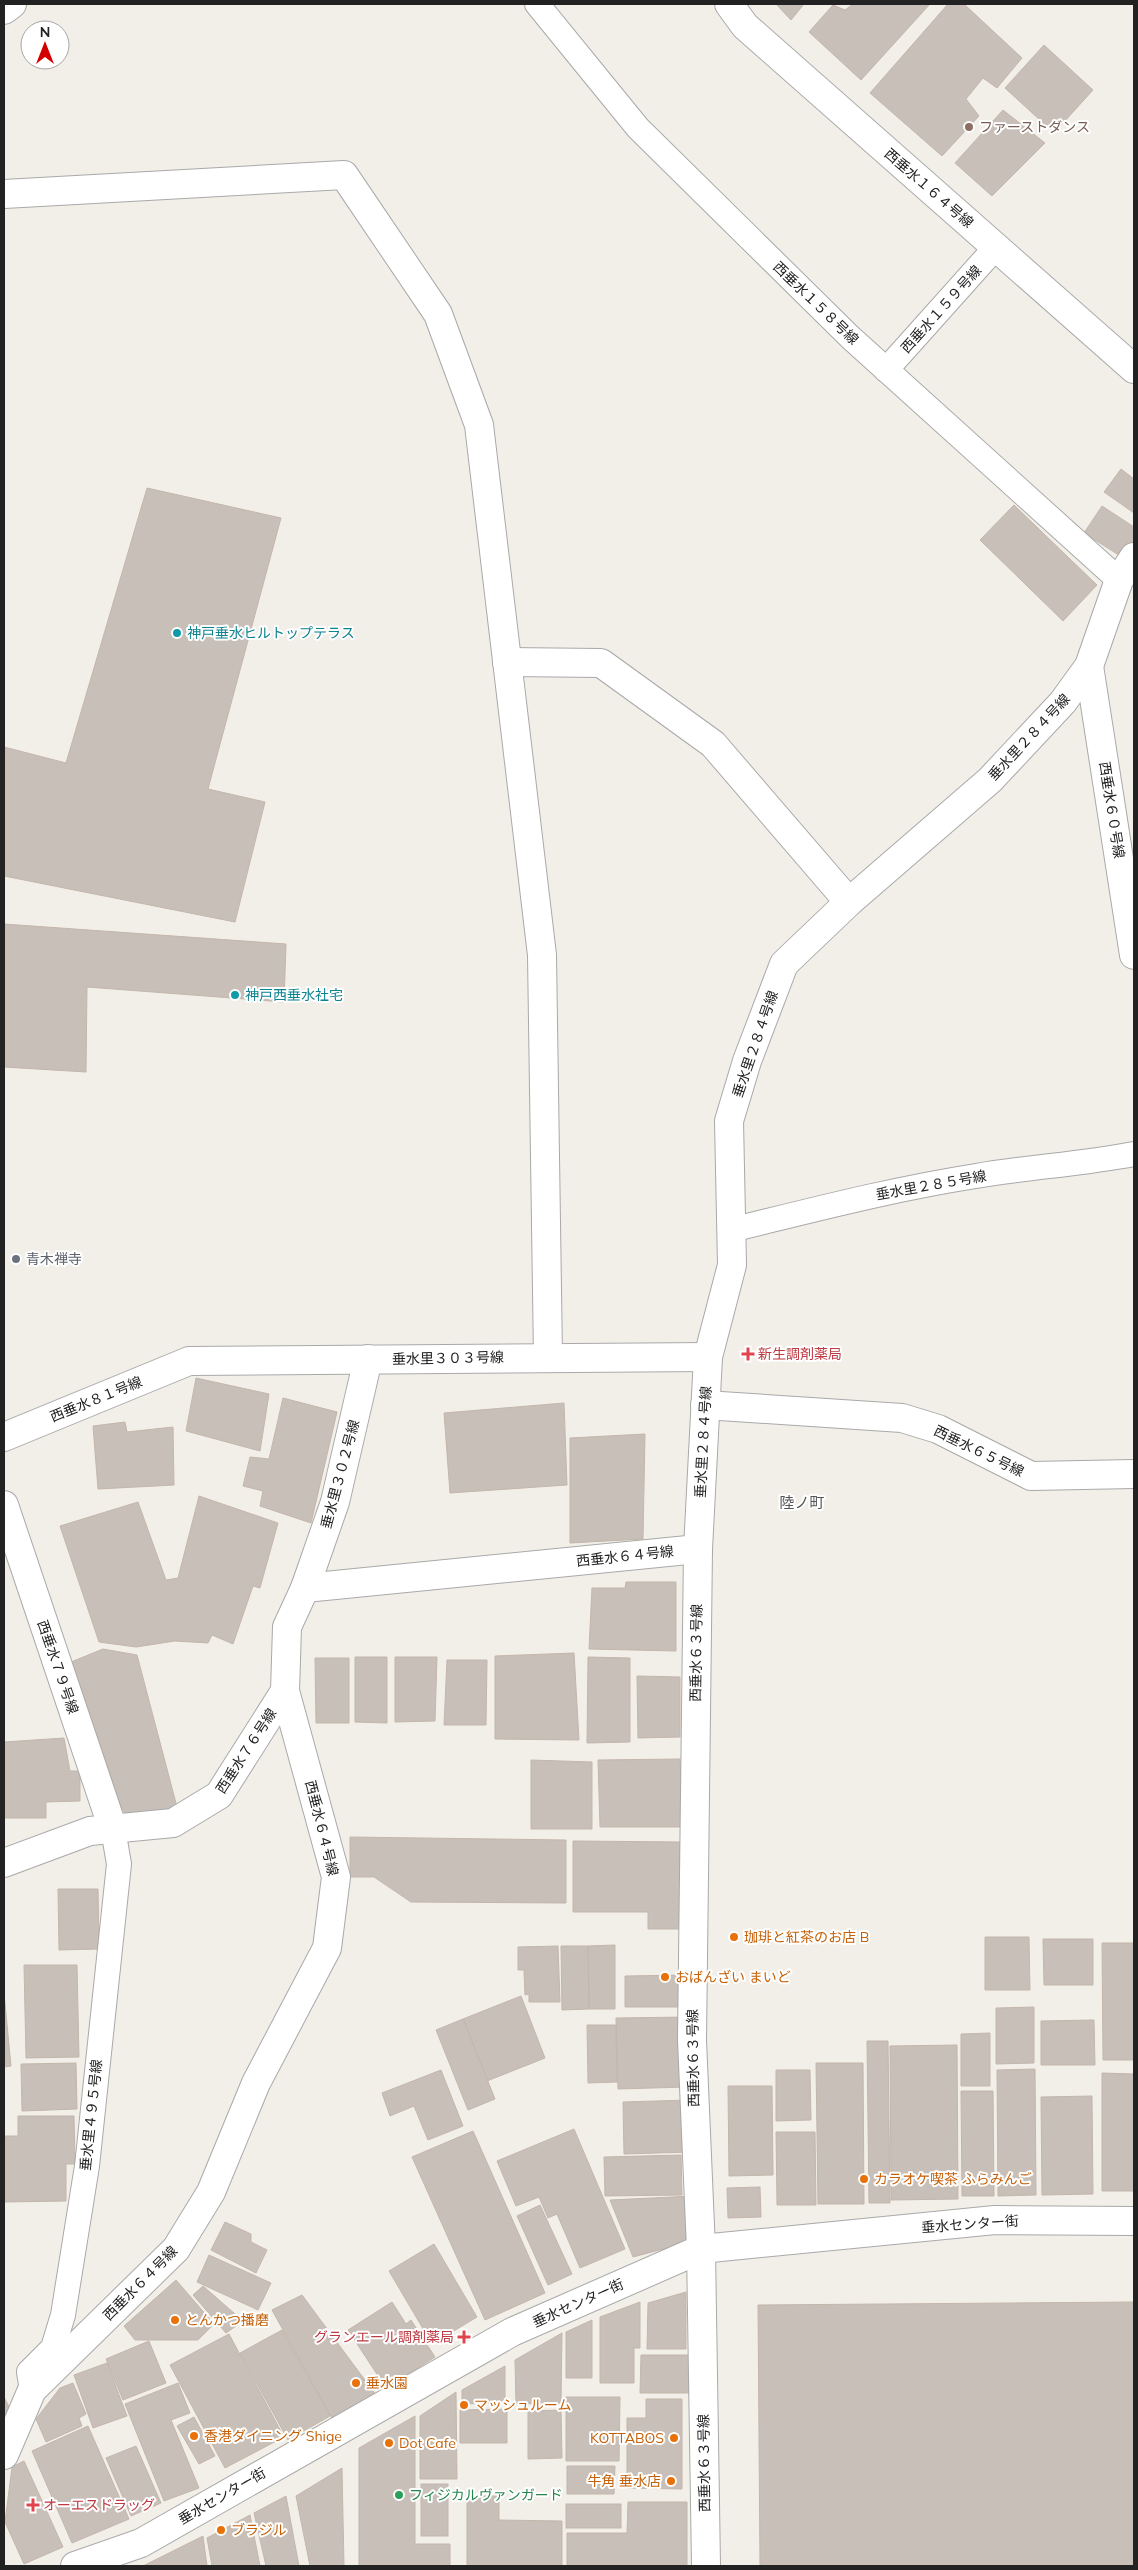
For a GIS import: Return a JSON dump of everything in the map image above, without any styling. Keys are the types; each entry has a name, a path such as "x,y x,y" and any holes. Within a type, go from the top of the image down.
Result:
{"street":[{"path":"4,10 12,4"},
{"name":"西垂水１６４号線","path":"729,4 745,26 1134,369"},
{"path":"4,194 344,175 438,314 479,425 542,955 548,1357"},
{"path":"1089,666 1119,580 1134,557"},
{"path":"507,662 601,663 713,744 849,902"},
{"name":"垂水里２８４号線","path":"698,1549 708,1357 732,1265 729,1121 747,1061 784,964 849,902 990,780 1063,702 1089,666"},
{"name":"西垂水６０号線","path":"1089,666 1134,955"},
{"name":"垂水里３０３号線","path":"189,1361 708,1357"},
{"name":"垂水里３０２号線","path":"305,1588 335,1502 368,1359"},
{"name":"西垂水８１号線","path":"4,1436 189,1361"},
{"name":"西垂水６５号線","path":"705,1405 902,1418 938,1429 1031,1476 1134,1474"},
{"name":"西垂水７９号線","path":"4,1505 113,1829"},
{"name":"西垂水６４号線","path":"4,2455 32,2390 176,2250 211,2192 256,2083 326,1948 336,1877 285,1691 288,1627 305,1588 698,1549"},
{"name":"西垂水６３号線","path":"698,1549 692,2040 701,2249 706,2566"},
{"name":"西垂水７６号線","path":"4,1863 90,1831 173,1823 219,1795 285,1691"},
{"name":"垂水センター街","path":"75,2566 141,2543 512,2332 701,2249 994,2220 1134,2221"}],"lane":[{"name":"西垂水１５８号線","path":"537,4 638,128 886,370 1119,580"},
{"name":"西垂水１５９号線","path":"886,370 996,247"},
{"name":"垂水里２８５号線","path":"731,1230 882,1193 978,1176 1086,1164 1134,1154"},
{"name":"垂水里４９５号線","path":"32,2390 29,2372 52,2348 63,2315 87,2166 119,1864 113,1829"}],"building":[{"path":"776,4 804,4 791,20"},
{"path":"853,4 930,4 861,80 809,32 833,5 845,10"},
{"path":"948,4 964,4 1022,58 997,88 983,78 966,99 979,116 942,156 870,93"},
{"path":"1044,45 1093,90 1054,133 1005,88"},
{"path":"1003,110 1045,143 992,196 955,163"},
{"path":"1121,469 1134,479 1134,513 1104,492"},
{"name":"神戸垂水ヒルトップテラス","path":"147,488 281,518 208,789 265,802 235,922 4,876 4,747 66,763"},
{"path":"1014,505 1097,585 1063,621 980,540"},
{"path":"1102,506 1134,527 1134,539 1122,557 1084,533"},
{"name":"神戸西垂水社宅","path":"4,924 286,944 284,1002 87,987 86,1072 4,1067"},
{"path":"196,1378 269,1394 260,1451 186,1431"},
{"path":"283,1398 337,1412 311,1523 260,1506 263,1491 243,1486 250,1457 269,1459"},
{"path":"564,1403 567,1485 450,1493 444,1413"},
{"path":"125,1422 127,1432 173,1427 174,1485 98,1489 93,1426"},
{"path":"645,1434 643,1539 570,1543 570,1438"},
{"path":"199,1496 278,1523 260,1588 253,1586 233,1644 212,1635 208,1643 175,1641 136,1647 99,1642 60,1526 138,1502 166,1580 178,1578"},
{"path":"626,1582 676,1582 676,1651 589,1649 592,1588 625,1588"},
{"path":"103,1649 137,1655 177,1807 129,1819 117,1801 71,1662"},
{"path":"574,1653 579,1740 495,1739 495,1656"},
{"path":"355,1657 387,1657 387,1723 355,1722"},
{"path":"395,1657 437,1657 435,1721 395,1722"},
{"path":"588,1657 630,1658 630,1742 587,1743"},
{"path":"315,1658 349,1658 349,1723 316,1723"},
{"path":"447,1660 487,1660 486,1725 444,1725"},
{"path":"637,1676 680,1677 680,1737 638,1738"},
{"path":"64,1738 70,1771 80,1771 80,1801 46,1802 46,1818 4,1818 4,1742"},
{"path":"680,1759 683,1827 600,1827 598,1760"},
{"path":"531,1760 592,1762 592,1829 531,1829"},
{"path":"350,1837 566,1840 566,1903 411,1902 374,1877 350,1877"},
{"path":"573,1841 681,1842 680,1929 648,1929 648,1912 573,1912"},
{"path":"58,1889 98,1889 99,1949 59,1950"},
{"path":"985,1937 1029,1937 1030,1990 985,1990"},
{"path":"1043,1939 1093,1939 1093,1985 1044,1985"},
{"path":"1102,1943 1134,1943 1134,2060 1103,2060"},
{"path":"615,1945 615,2009 589,2009 588,1946"},
{"path":"558,1946 560,2002 529,2002 529,1994 525,1995 524,1970 518,1970 518,1947"},
{"path":"561,1946 588,1946 589,2009 562,2010"},
{"path":"24,1965 77,1965 79,2057 26,2058"},
{"path":"685,1975 686,2007 625,2007 625,1976"},
{"path":"4,1993 11,2066 4,2067"},
{"path":"521,1996 545,2058 487,2081 463,2019"},
{"path":"1034,2007 1034,2063 996,2064 996,2008"},
{"path":"686,2017 687,2087 618,2089 616,2018"},
{"path":"463,2019 495,2099 468,2110 436,2030"},
{"path":"1094,2020 1095,2065 1041,2065 1041,2021"},
{"path":"587,2025 616,2025 617,2082 588,2083"},
{"path":"990,2033 990,2086 961,2086 961,2034"},
{"path":"867,2041 888,2041 890,2203 869,2203"},
{"path":"957,2045 958,2199 891,2200 890,2046"},
{"path":"76,2063 77,2109 22,2111 21,2064"},
{"path":"816,2063 863,2063 864,2204 818,2204"},
{"path":"1035,2069 1036,2195 998,2196 997,2070"},
{"path":"441,2070 463,2126 428,2140 414,2106 390,2116 382,2093"},
{"path":"776,2070 810,2070 811,2120 776,2121"},
{"path":"1102,2073 1134,2074 1134,2191 1102,2191"},
{"path":"728,2086 772,2086 773,2175 729,2176"},
{"path":"961,2091 993,2091 994,2196 962,2196"},
{"path":"1092,2096 1093,2194 1042,2195 1041,2097"},
{"path":"689,2100 691,2152 624,2154 623,2102"},
{"path":"18,2116 74,2116 75,2164 66,2164 66,2201 4,2202 4,2136 18,2136"},
{"path":"574,2129 625,2249 580,2268 557,2214 548,2218 539,2197 516,2206 497,2161"},
{"path":"473,2131 545,2293 485,2320 412,2157"},
{"path":"776,2132 815,2132 816,2205 777,2205"},
{"path":"681,2155 682,2195 605,2196 604,2157"},
{"path":"760,2187 761,2217 728,2218 727,2188"},
{"path":"693,2196 693,2241 633,2257 610,2200"},
{"path":"540,2205 572,2274 548,2285 517,2216"},
{"path":"225,2222 251,2234 251,2242 267,2250 256,2273 211,2250"},
{"path":"434,2244 477,2317 432,2344 389,2271"},
{"path":"209,2255 271,2283 258,2310 197,2282"},
{"path":"176,2280 214,2324 198,2340 135,2340 124,2326"},
{"path":"203,2286 243,2321 226,2333 193,2295"},
{"path":"686,2292 686,2349 647,2349 648,2303"},
{"path":"302,2295 376,2395 333,2420 272,2310"},
{"path":"392,2302 406,2324 411,2320 435,2357 386,2388 348,2330"},
{"path":"640,2302 640,2348 634,2348 634,2383 600,2383 600,2317"},
{"path":"1134,2302 1134,2566 760,2566 758,2305"},
{"path":"592,2320 592,2378 566,2378 566,2332"},
{"path":"282,2330 330,2416 288,2440 240,2353"},
{"path":"562,2333 561,2403 516,2404 515,2360"},
{"path":"229,2334 284,2437 225,2468 170,2365"},
{"path":"149,2341 166,2383 123,2400 106,2359"},
{"path":"641,2355 689,2355 689,2393 640,2393"},
{"path":"107,2363 127,2416 93,2428 74,2375"},
{"path":"505,2366 505,2403 462,2404 462,2390"},
{"path":"73,2383 86,2414 79,2418 82,2426 46,2442 36,2419 60,2388"},
{"path":"178,2383 190,2413 171,2420 199,2488 164,2501 125,2404"},
{"path":"456,2392 457,2479 420,2479 420,2416"},
{"path":"4,2397 11,2411 4,2418"},
{"path":"566,2397 620,2397 619,2461 566,2461"},
{"path":"646,2399 682,2399 682,2489 627,2488 627,2418 646,2418"},
{"path":"507,2409 507,2443 460,2443 460,2410"},
{"path":"561,2410 562,2458 528,2459 528,2411"},
{"path":"415,2416 415,2544 450,2544 450,2566 359,2566 359,2448"},
{"path":"194,2417 215,2456 199,2464 177,2426"},
{"path":"88,2426 129,2519 72,2543 32,2451"},
{"path":"136,2446 161,2503 131,2516 106,2458"},
{"path":"24,2461 63,2547 24,2564 5,2522 12,2467"},
{"path":"567,2466 615,2466 614,2494 567,2494"},
{"path":"342,2468 344,2566 310,2566 296,2496"},
{"path":"421,2484 448,2484 448,2536 421,2536"},
{"path":"286,2496 299,2566 266,2566 254,2513"},
{"path":"467,2496 499,2496 499,2520 562,2521 562,2566 467,2566"},
{"path":"628,2502 687,2502 687,2566 567,2566 567,2533 627,2533"},
{"path":"566,2504 621,2504 621,2528 566,2528"},
{"path":"250,2515 260,2566 212,2566 207,2538"},
{"path":"203,2536 207,2566 143,2566"}],"place":[{"name":"ファーストダンス","path":"969,127"},
{"name":"神戸垂水ヒルトップテラス","path":"177,633"},
{"name":"神戸西垂水社宅","path":"235,995"},
{"name":"青木禅寺","path":"16,1259"},
{"name":"新生調剤薬局","path":"748,1354"},
{"name":"珈琲と紅茶のお店 B","path":"734,1937"},
{"name":"おばんざい まいど","path":"665,1977"},
{"name":"カラオケ喫茶 ふらみんご","path":"864,2179"},
{"name":"とんかつ播磨","path":"175,2320"},
{"name":"グランエール調剤薬局","path":"464,2337"},
{"name":"垂水園","path":"356,2383"},
{"name":"マッシュルーム","path":"464,2405"},
{"name":"香港ダイニング Shige","path":"194,2436"},
{"name":"KOTTABOS","path":"674,2438"},
{"name":"Dot Cafe","path":"389,2443"},
{"name":"牛角 垂水店","path":"671,2481"},
{"name":"フィジカルヴァンガード","path":"399,2495"},
{"name":"オーエスドラッグ","path":"33,2505"},
{"name":"ブラジル","path":"221,2530"}],"district":[{"name":"陸ノ町","path":"802,1503"}]}
